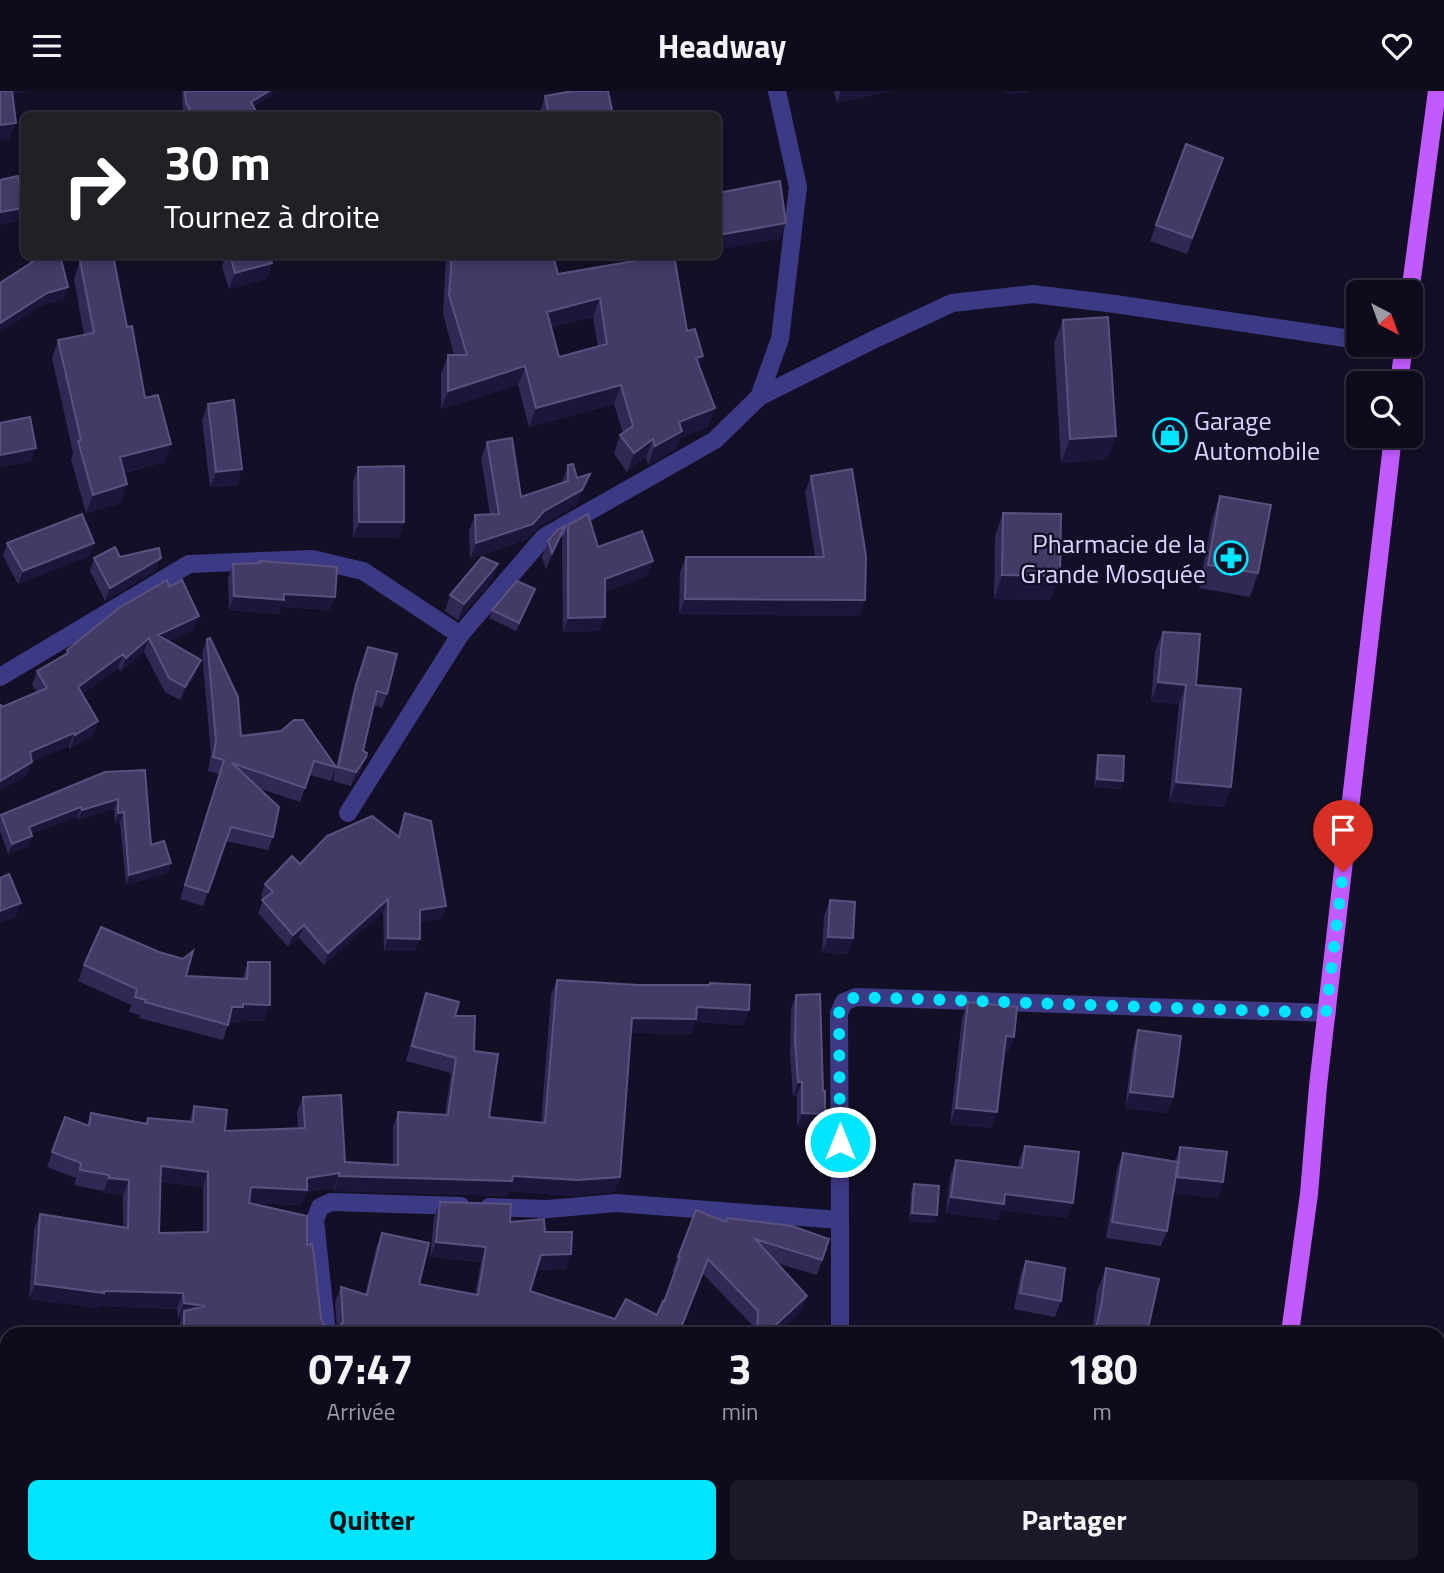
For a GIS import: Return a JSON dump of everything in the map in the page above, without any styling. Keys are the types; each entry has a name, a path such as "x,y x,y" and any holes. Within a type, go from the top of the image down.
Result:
{"main road":[{"path":"1412,280 1437,91"},
{"path":"1291,1327 1309,1193 1326,1013 1392,448"}],"street":[{"path":"759,397 780,339 798,187 777,91"},
{"path":"348,813 460,635 544,537 715,440 759,397 877,338 952,303 1032,294 1346,337"},
{"path":"0,677 189,564 312,559 363,571 460,635"},
{"path":"839,1327 839,1013 844,1002 856,997 1326,1013"},
{"path":"326,1327 315,1220 320,1207 331,1202 548,1209 615,1203 840,1220"}],"building":[{"path":"0,91 12,91 16,123 0,125"},
{"path":"185,91 269,91 251,102 256,112 191,112 186,103"},
{"path":"573,91 608,91 612,112 548,112 545,96"},
{"path":"1186,144 1223,158 1192,238 1156,225"},
{"path":"18,176 21,208 0,212 0,180"},
{"path":"780,181 786,223 721,234 721,192"},
{"path":"61,259 68,287 47,293 0,323 0,283 34,261"},
{"path":"114,259 127,327 132,326 145,398 158,395 171,444 120,457 127,484 93,495 78,441 81,440 58,340 94,333 80,261"},
{"path":"231,259 271,259 272,263 235,273"},
{"path":"452,259 554,259 558,274 646,259 675,259 687,331 695,329 703,356 696,358 715,408 679,422 682,431 655,446 653,439 634,453 620,435 633,426 621,385 536,408 525,366 448,391 448,355 467,355 449,295","holes":["600,298 607,344 559,357 547,312"]},
{"path":"1108,317 1116,436 1070,439 1063,320"},
{"path":"234,400 242,469 216,472 208,404"},
{"path":"30,417 36,448 0,455 0,423"},
{"path":"512,438 521,497 568,481 568,465 573,464 577,478 590,474 582,490 544,511 533,524 476,543 475,515 499,514 487,442"},
{"path":"404,466 404,522 359,522 358,467"},
{"path":"852,469 866,556 865,600 685,599 686,557 824,557 811,476"},
{"path":"1220,496 1271,505 1258,573 1208,565"},
{"path":"1003,513 1061,514 1060,576 1002,575"},
{"path":"82,514 94,543 23,571 7,543"},
{"path":"588,514 598,547 642,531 653,561 605,579 605,617 568,618 568,525"},
{"path":"565,526 552,553 548,541 557,530"},
{"path":"115,547 120,557 159,548 161,558 110,588 94,558"},
{"path":"482,557 498,564 464,604 450,595"},
{"path":"260,561 337,567 335,597 284,594 284,600 234,596 233,564"},
{"path":"167,580 169,587 182,580 199,616 158,635 201,660 185,687 169,678 149,638 126,658 123,654 78,687 98,721 75,735 74,733 30,752 32,762 0,781 0,705 2,707 47,688 37,671 68,653 67,650 119,608"},
{"path":"517,581 535,589 519,623 492,610"},
{"path":"1163,632 1200,634 1196,685 1241,689 1231,787 1176,782 1186,685 1158,682"},
{"path":"210,638 238,697 241,736 281,731 294,720 303,720 336,767 314,761 305,788 232,763 279,807 273,837 231,827 208,892 185,885 224,760 213,757 216,741 207,639"},
{"path":"368,647 397,654 387,694 377,691 363,751 367,753 366,757 356,772 338,767 356,685"},
{"path":"1098,755 1124,756 1123,781 1097,779"},
{"path":"145,770 151,845 164,841 171,863 129,875 124,812 118,813 118,799 82,810 81,807 29,827 32,836 12,844 1,815 105,772"},
{"path":"405,813 431,821 446,906 420,910 420,939 388,938 388,899 328,953 304,925 293,935 262,900 273,892 265,884 292,856 300,864 327,836 372,816 399,837"},
{"path":"9,874 21,903 0,911 0,878"},
{"path":"830,900 855,902 853,938 828,937"},
{"path":"101,927 159,952 183,959 193,951 186,976 247,979 248,962 270,962 270,1005 243,1004 243,1007 232,1007 228,1025 145,1002 146,1000 135,997 137,989 84,965"},
{"path":"557,980 639,985 750,985 749,1010 697,1007 696,1019 632,1018 620,1177 577,1180 513,1176 512,1181 339,1176 340,1173 307,1178 307,1190 251,1187 249,1203 307,1216 307,1245 312,1244 321,1319 328,1327 184,1327 184,1311 205,1306 184,1303 183,1293 104,1293 35,1284 40,1214 128,1228 129,1180 80,1170 81,1163 52,1152 65,1117 89,1126 91,1113 147,1124 148,1118 193,1122 194,1106 227,1110 225,1131 305,1128 303,1097 341,1095 345,1162 398,1165 398,1112 448,1115 456,1058 412,1046 426,993 459,1002 455,1016 475,1016 474,1051 498,1054 489,1117 545,1123","holes":["161,1166 208,1172 208,1232 159,1233"]},
{"path":"820,994 825,1114 802,1113 802,1082 798,1082 795,1041 796,995"},
{"path":"968,1002 1017,1007 1014,1037 1006,1036 997,1112 956,1108"},
{"path":"1138,1030 1181,1036 1173,1097 1130,1092"},
{"path":"1025,1146 1079,1152 1073,1203 1005,1194 1004,1204 951,1197 956,1160 1022,1168"},
{"path":"1180,1147 1227,1152 1223,1182 1177,1177"},
{"path":"1123,1153 1178,1162 1167,1231 1112,1222"},
{"path":"914,1184 939,1186 937,1215 912,1213"},
{"path":"440,1202 511,1204 510,1222 544,1219 545,1232 572,1232 571,1254 541,1255 530,1291 615,1319 626,1299 657,1315 696,1210 726,1222 727,1218 792,1226 829,1239 822,1260 755,1239 807,1296 773,1327 757,1327 758,1311 708,1259 681,1327 339,1327 343,1322 341,1287 367,1295 382,1233 429,1243 419,1284 478,1295 486,1247 436,1242"},
{"path":"1026,1261 1065,1268 1061,1301 1020,1293"},
{"path":"1106,1268 1159,1279 1148,1327 1096,1327"}],"place":[{"name":"Garage Automobile","path":"1170,435"},
{"name":"Pharmacie de la Grande Mosquée","path":"1231,558"}],"route":[{"path":"840,1142 839,1013 844,1002 856,997 1326,1013 1343,872"}]}
